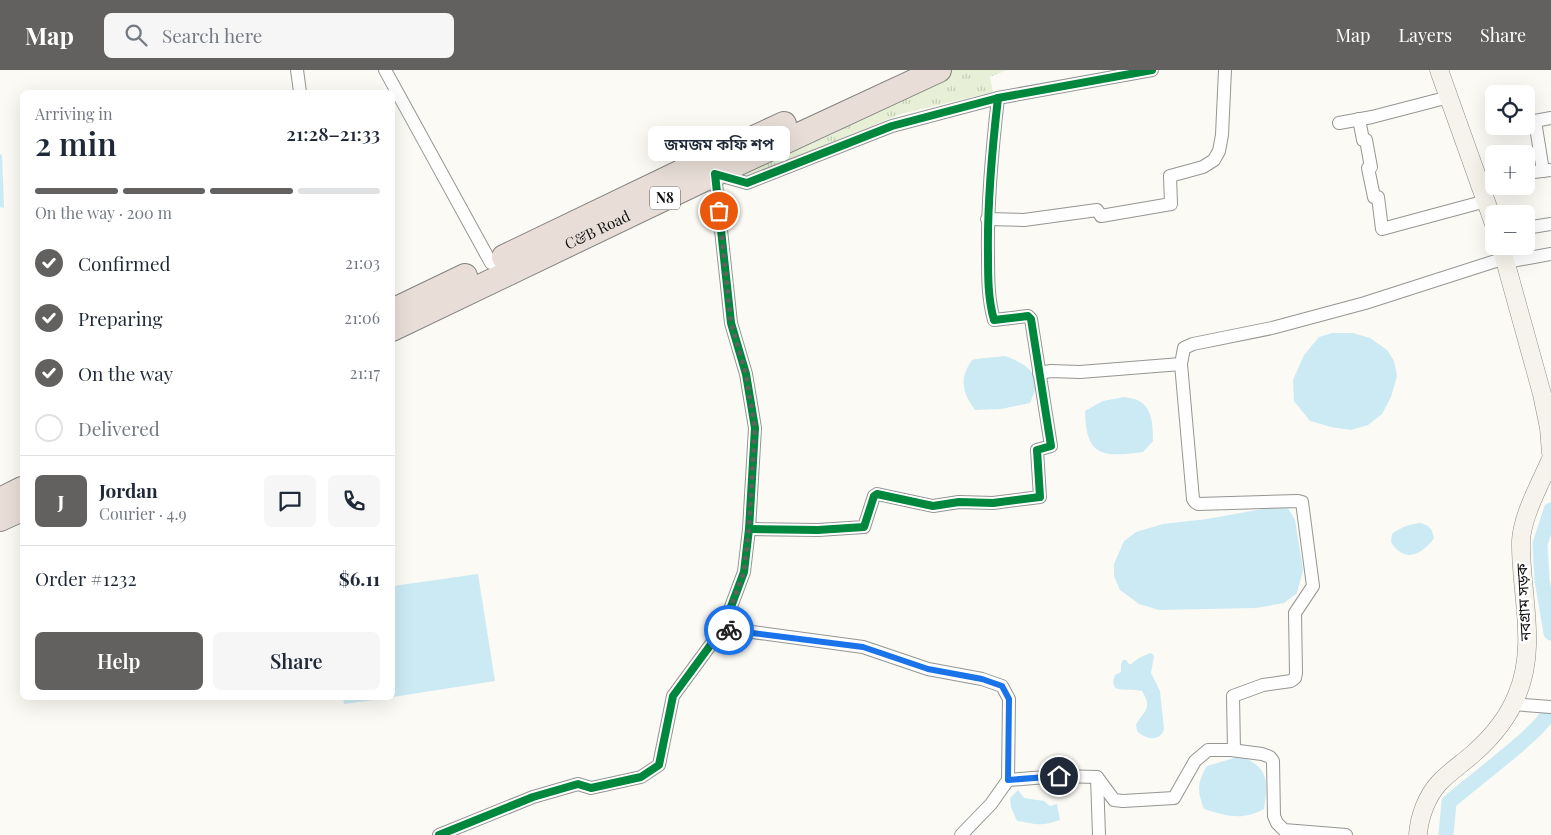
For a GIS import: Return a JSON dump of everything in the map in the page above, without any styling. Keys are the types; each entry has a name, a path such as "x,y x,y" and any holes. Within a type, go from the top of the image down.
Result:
{"highway":[{"name":"C&B Road","path":"395,310 708,158 903,70"},
{"name":"C&B Road","path":"395,328 939,70"},
{"path":"0,500 20,490"},
{"path":"0,519 20,509"}],"main road":[{"path":"1440,70 1449,97 1485,178"},
{"path":"1486,195 1487,205"},
{"path":"1504,255 1542,394 1549,428 1551,453"},
{"name":"নবগ্রাম সড়ক","path":"1418,835 1427,802 1439,783 1476,751 1500,726 1517,696 1526,666 1528,626 1521,539 1525,518 1551,458"}],"street":[{"path":"297,70 300,90"},
{"path":"385,70 491,263"},
{"path":"444,834 533,796 578,784 591,788 641,777 659,765 673,696 723,628 744,572 749,529 755,428 746,374 731,323 716,174 747,183 892,126 998,98 1152,70"},
{"path":"987,219 1024,220 1097,210 1101,216 1171,204 1170,176 1203,167 1214,160 1219,151 1222,135 1225,70"},
{"path":"1340,123 1449,97"},
{"path":"749,529 818,530 864,527 874,496 877,494 933,506 959,502 993,503 1040,497 1037,450 1051,446 1035,336 1030,316 996,320 993,318 988,292 987,219 989,180 998,98"},
{"path":"1547,170 1535,121 1551,118"},
{"path":"1359,119 1363,140 1366,140 1371,167 1368,168 1374,197 1378,197 1382,229 1486,201"},
{"path":"1535,227 1551,224"},
{"path":"1535,254 1551,254"},
{"path":"1234,750 1233,696 1263,685 1291,681 1295,678 1295,613 1313,586 1302,502 1198,504 1194,502 1181,364 1184,348 1193,344 1272,328 1365,303 1504,255"},
{"path":"1039,373 1051,371 1080,372 1181,364"},
{"path":"723,628 863,647 928,669 982,679 1002,686 1009,699 1008,780 991,804 961,835"},
{"path":"1512,704 1551,707"},
{"path":"1097,777 1114,800 1174,798 1195,760 1208,750 1234,750 1262,754 1270,757 1273,761 1274,816 1277,823 1284,830 1346,835"},
{"path":"1008,780 1059,776 1097,777"},
{"path":"1097,777 1099,835"}],"green space":[{"path":"944,70 1007,70 990,77 993,92 901,114 746,177 739,161"}],"water":[{"path":"0,154 2,155 4,208 0,207"},
{"path":"1332,333 1353,333 1370,338 1387,350 1394,361 1397,376 1391,397 1382,414 1368,425 1351,430 1310,421 1294,401 1293,380 1304,355 1319,337"},
{"path":"1005,356 1020,363 1033,374 1036,386 1030,403 1001,409 975,410 967,397 964,385 965,373 968,367 972,360"},
{"path":"1124,397 1137,400 1147,408 1150,413 1153,441 1143,452 1107,454 1099,451 1093,446 1089,438 1085,411 1103,401"},
{"path":"1280,506 1288,508 1295,520 1303,570 1297,593 1284,603 1256,608 1159,610 1139,604 1120,590 1114,576 1114,564 1124,541 1136,532 1163,524 1207,519"},
{"path":"1421,523 1429,527 1432,532 1434,538 1429,544 1418,553 1412,555 1401,553 1396,549 1391,542 1392,534 1406,526"},
{"path":"478,574 495,681 395,697 395,586"},
{"path":"1150,653 1154,656 1151,673 1160,691 1164,729 1156,738 1148,738 1137,731 1136,725 1147,706 1142,691 1115,688 1113,682 1115,675 1121,672 1123,660 1131,664"},
{"path":"343,700 374,700 344,704"},
{"path":"1241,756 1257,765 1262,771 1266,783 1264,809 1249,815 1234,816 1204,809 1199,787 1201,777 1207,766"},
{"path":"1018,790 1024,798 1044,801 1050,806 1057,804 1060,820 1043,824 1017,821 1011,807 1010,798"}],"waterway":[{"path":"1551,510 1540,544 1542,580 1551,633"},
{"path":"1446,835 1449,802 1521,743 1541,724 1550,711"}],"cycle path":[{"path":"439,835 533,797 578,784 591,788 641,777 659,765 673,696 723,628 744,572 749,529 755,428 746,374 731,323 715,174 747,183 892,126 998,98 1152,70"},
{"path":"749,529 818,530 864,527 874,496 877,494 933,506 959,502 993,503 1040,497 1037,450 1051,446 1031,319 1028,316 994,320 989,296 989,196 998,98"}],"way so far":[{"path":"719,211 731,323 746,374 755,428 749,529 744,572 723,628 729,630"}],"place":[{"name":"জমজম কফি শপ","path":"719,211"}],"route":[{"path":"729,630 863,647 928,669 982,679 1002,686 1009,699 1008,780 1059,776"}]}
